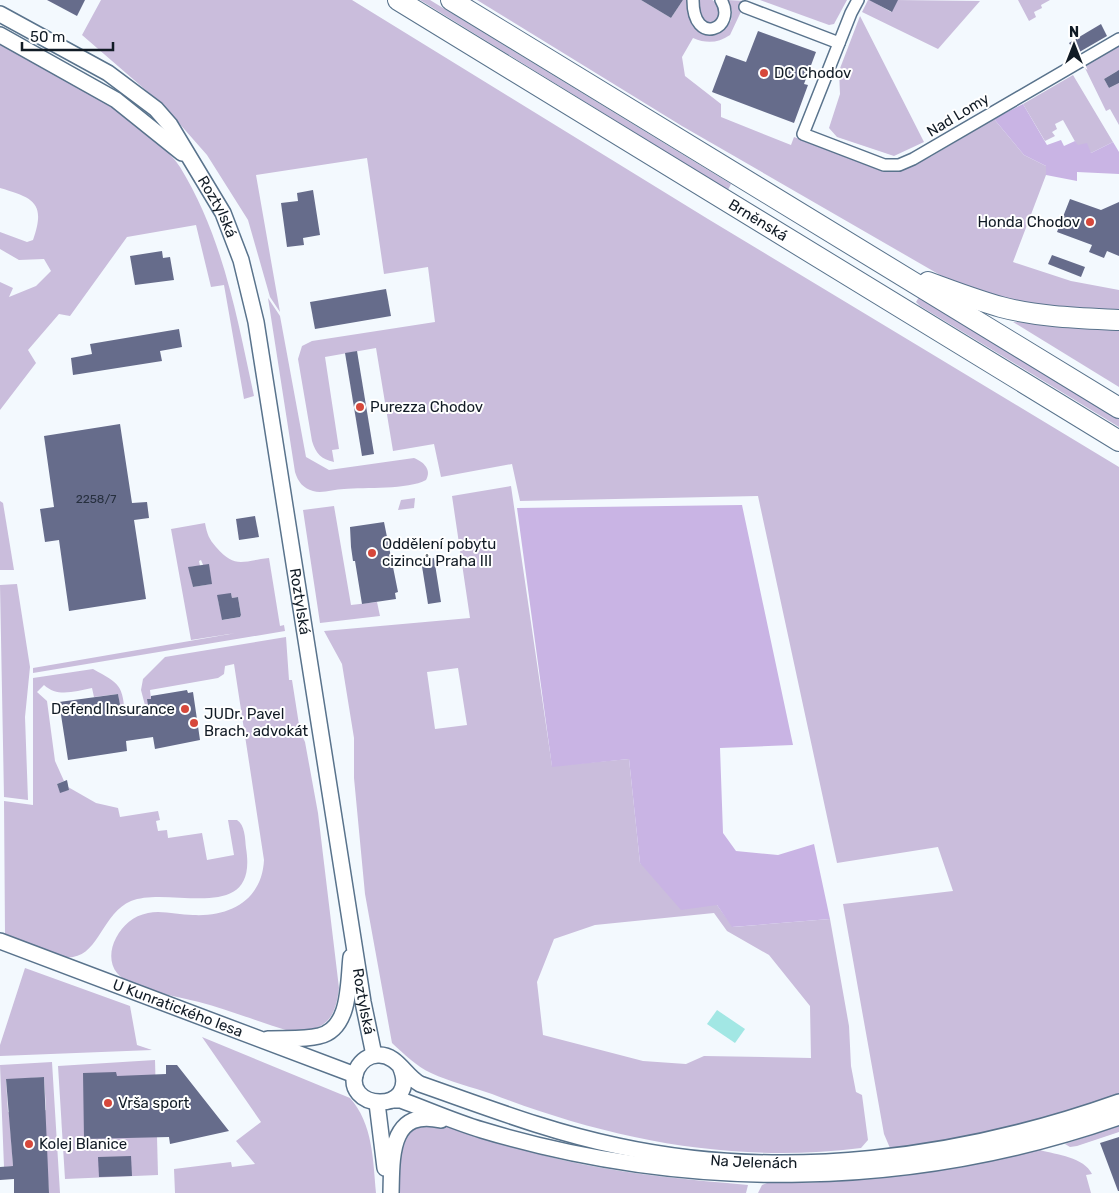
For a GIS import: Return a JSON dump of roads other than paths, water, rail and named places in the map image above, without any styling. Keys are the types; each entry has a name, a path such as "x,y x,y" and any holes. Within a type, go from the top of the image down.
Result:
{"highway":[{"name":"Brněnská","path":"398,0 1119,441"},
{"name":"Brněnská","path":"451,0 1119,408"},
{"path":"888,268 1002,307 1068,318 1119,320"}],"main road":[{"name":"Roztylská","path":"0,14 92,62 134,92 170,125 189,159 209,187 234,239 256,322 353,939 374,1055"},
{"name":"Roztylská","path":"0,36 116,100 189,159"},
{"path":"260,1039 320,1036 335,1027 344,1011 353,939"},
{"name":"U Kunratického lesa","path":"0,941 355,1075"},
{"path":"374,1055 364,1059 355,1075 357,1089 362,1096 377,1103 379,1131 391,1193"},
{"name":"Na Jelenách","path":"374,1055 388,1056 412,1080 420,1084 530,1123 573,1135 619,1147 668,1154 759,1162 880,1158 964,1146 1052,1125 1119,1102"},
{"path":"392,1100 402,1088 403,1073 400,1066"},
{"name":"Na Jelenách","path":"377,1103 401,1100 482,1130 552,1148 660,1168 756,1176 831,1175 900,1169 966,1159 1036,1144 1119,1117"},
{"path":"391,1193 394,1143 402,1129 409,1124 419,1119 431,1118 482,1130"}],"street":[{"path":"693,0 696,22 705,28 713,29 725,18 726,12 721,0"},
{"path":"745,7 839,43 858,0"},
{"name":"Nad Lomy","path":"839,43 803,134 884,165 899,164 913,159 1119,39"}],"water":[{"path":"717,1010 745,1029 735,1043 707,1024"}],"place":[{"name":"DC Chodov","path":"764,73"},
{"name":"Honda Chodov","path":"1090,222"},
{"name":"Purezza Chodov","path":"360,407"},
{"name":"Oddělení pobytu cizinců Praha III","path":"372,553"},
{"name":"Defend Insurance","path":"185,709"},
{"name":"JUDr. Pavel Brach, advokát","path":"194,723"},
{"name":"Vrša sport","path":"108,1103"},
{"name":"Kolej Blanice","path":"29,1144"}]}
